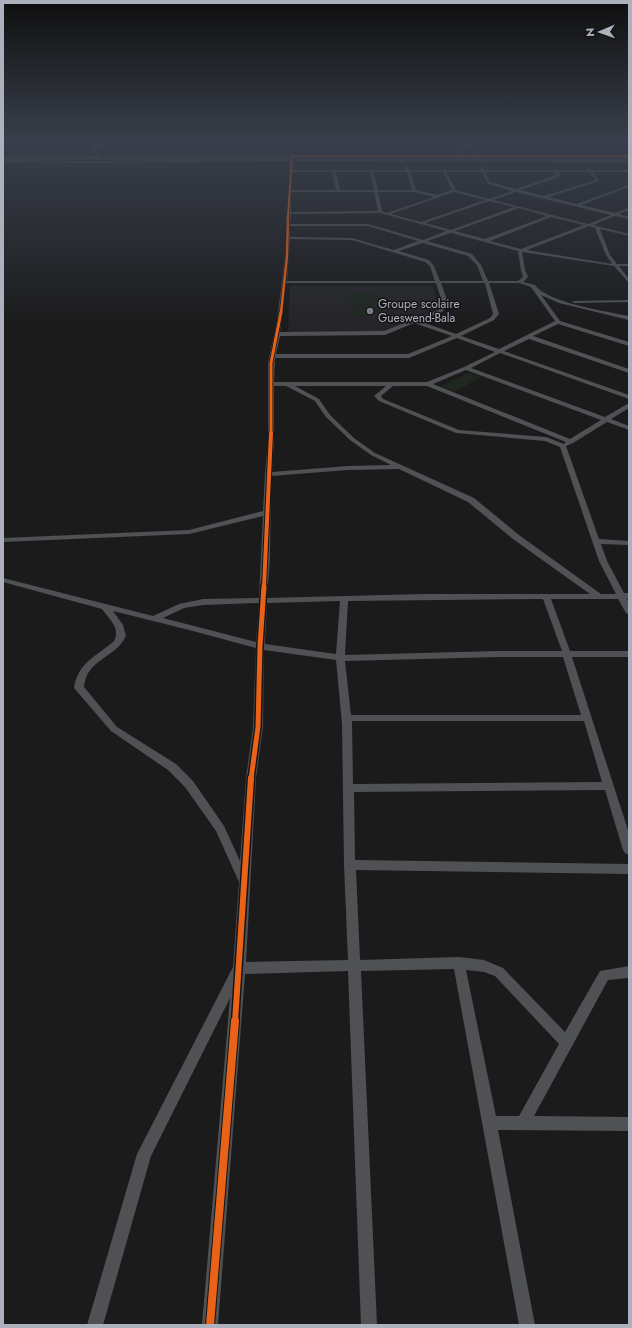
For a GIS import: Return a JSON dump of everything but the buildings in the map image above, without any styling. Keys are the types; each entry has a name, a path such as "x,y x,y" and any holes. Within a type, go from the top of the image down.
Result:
{"street":[{"path":"210,1325 239,968 252,778 258,726 260,646 266,559 266,514 271,442 272,356 277,334 284,282 289,225 289,203"},
{"path":"378,203 380,212"},
{"path":"387,214 417,203"},
{"path":"421,223 481,203"},
{"path":"502,203 629,235"},
{"path":"564,203 629,218"},
{"path":"576,206 584,203"},
{"path":"395,251 519,207"},
{"path":"520,250 629,209"},
{"path":"289,213 380,212 520,250 616,265 629,265"},
{"path":"485,241 552,216"},
{"path":"272,356 409,356 456,336 496,316 487,283 476,260 472,256 368,225 289,225"},
{"path":"597,226 607,253 629,282"},
{"path":"277,334 382,334 416,322 440,311 445,307 432,266 429,262 350,238 287,238"},
{"path":"519,282 526,277 522,267 520,250"},
{"path":"284,282 519,282 531,286 537,291 561,302 629,318"},
{"path":"537,291 543,302 558,322 629,344"},
{"path":"543,302 629,301"},
{"path":"416,322 629,397"},
{"path":"428,384 530,338 558,322"},
{"path":"530,338 629,371"},
{"path":"466,368 629,428"},
{"path":"272,384 428,384 571,442"},
{"path":"287,384 316,400 328,416 352,439 373,454 471,500 516,537 599,596"},
{"path":"392,384 377,396 387,403 453,430 466,433 546,439 563,446 606,567 625,596 629,611"},
{"path":"563,446 629,405"},
{"path":"268,474 348,468 400,467"},
{"path":"3,540 189,532 266,514"},
{"path":"596,541 629,544"},
{"path":"3,580 260,646 302,654 340,658 629,654"},
{"path":"546,596 568,654 629,850"},
{"path":"153,619 178,608 196,603 264,600 625,596"},
{"path":"344,599 340,658 347,718 350,865 369,1325"},
{"path":"105,607 120,626 121,632 117,644 90,662 82,671 79,680 79,688 114,729 172,767 189,784 220,829 245,883"},
{"path":"347,718 587,718"},
{"path":"349,788 608,786"},
{"path":"350,865 629,869"},
{"path":"239,968 459,963 484,966 499,972 567,1043"},
{"path":"459,963 490,1123 526,1325"},
{"path":"99,1321 144,1154 239,968"},
{"path":"523,1122 604,975 629,972"},
{"path":"490,1123 523,1122 629,1124"}],"shaded area":[{"path":"431,286 433,287 439,308 382,332 291,332 288,331 290,287"},
{"path":"346,293 374,294 385,297 389,300 381,301 378,298 370,297 383,304 384,308 374,315 348,317 349,313 353,310 362,309 355,308 356,299 348,299"},
{"path":"468,373 481,377 454,392 441,386"}],"cycle path":[{"path":"210,1325 239,968 251,778 258,727 260,646 266,559 268,474 271,441 271,363 280,321 287,256 289,203"}],"place":[{"name":"Groupe scolaire Gueswend-Bala","path":"370,311"}]}
